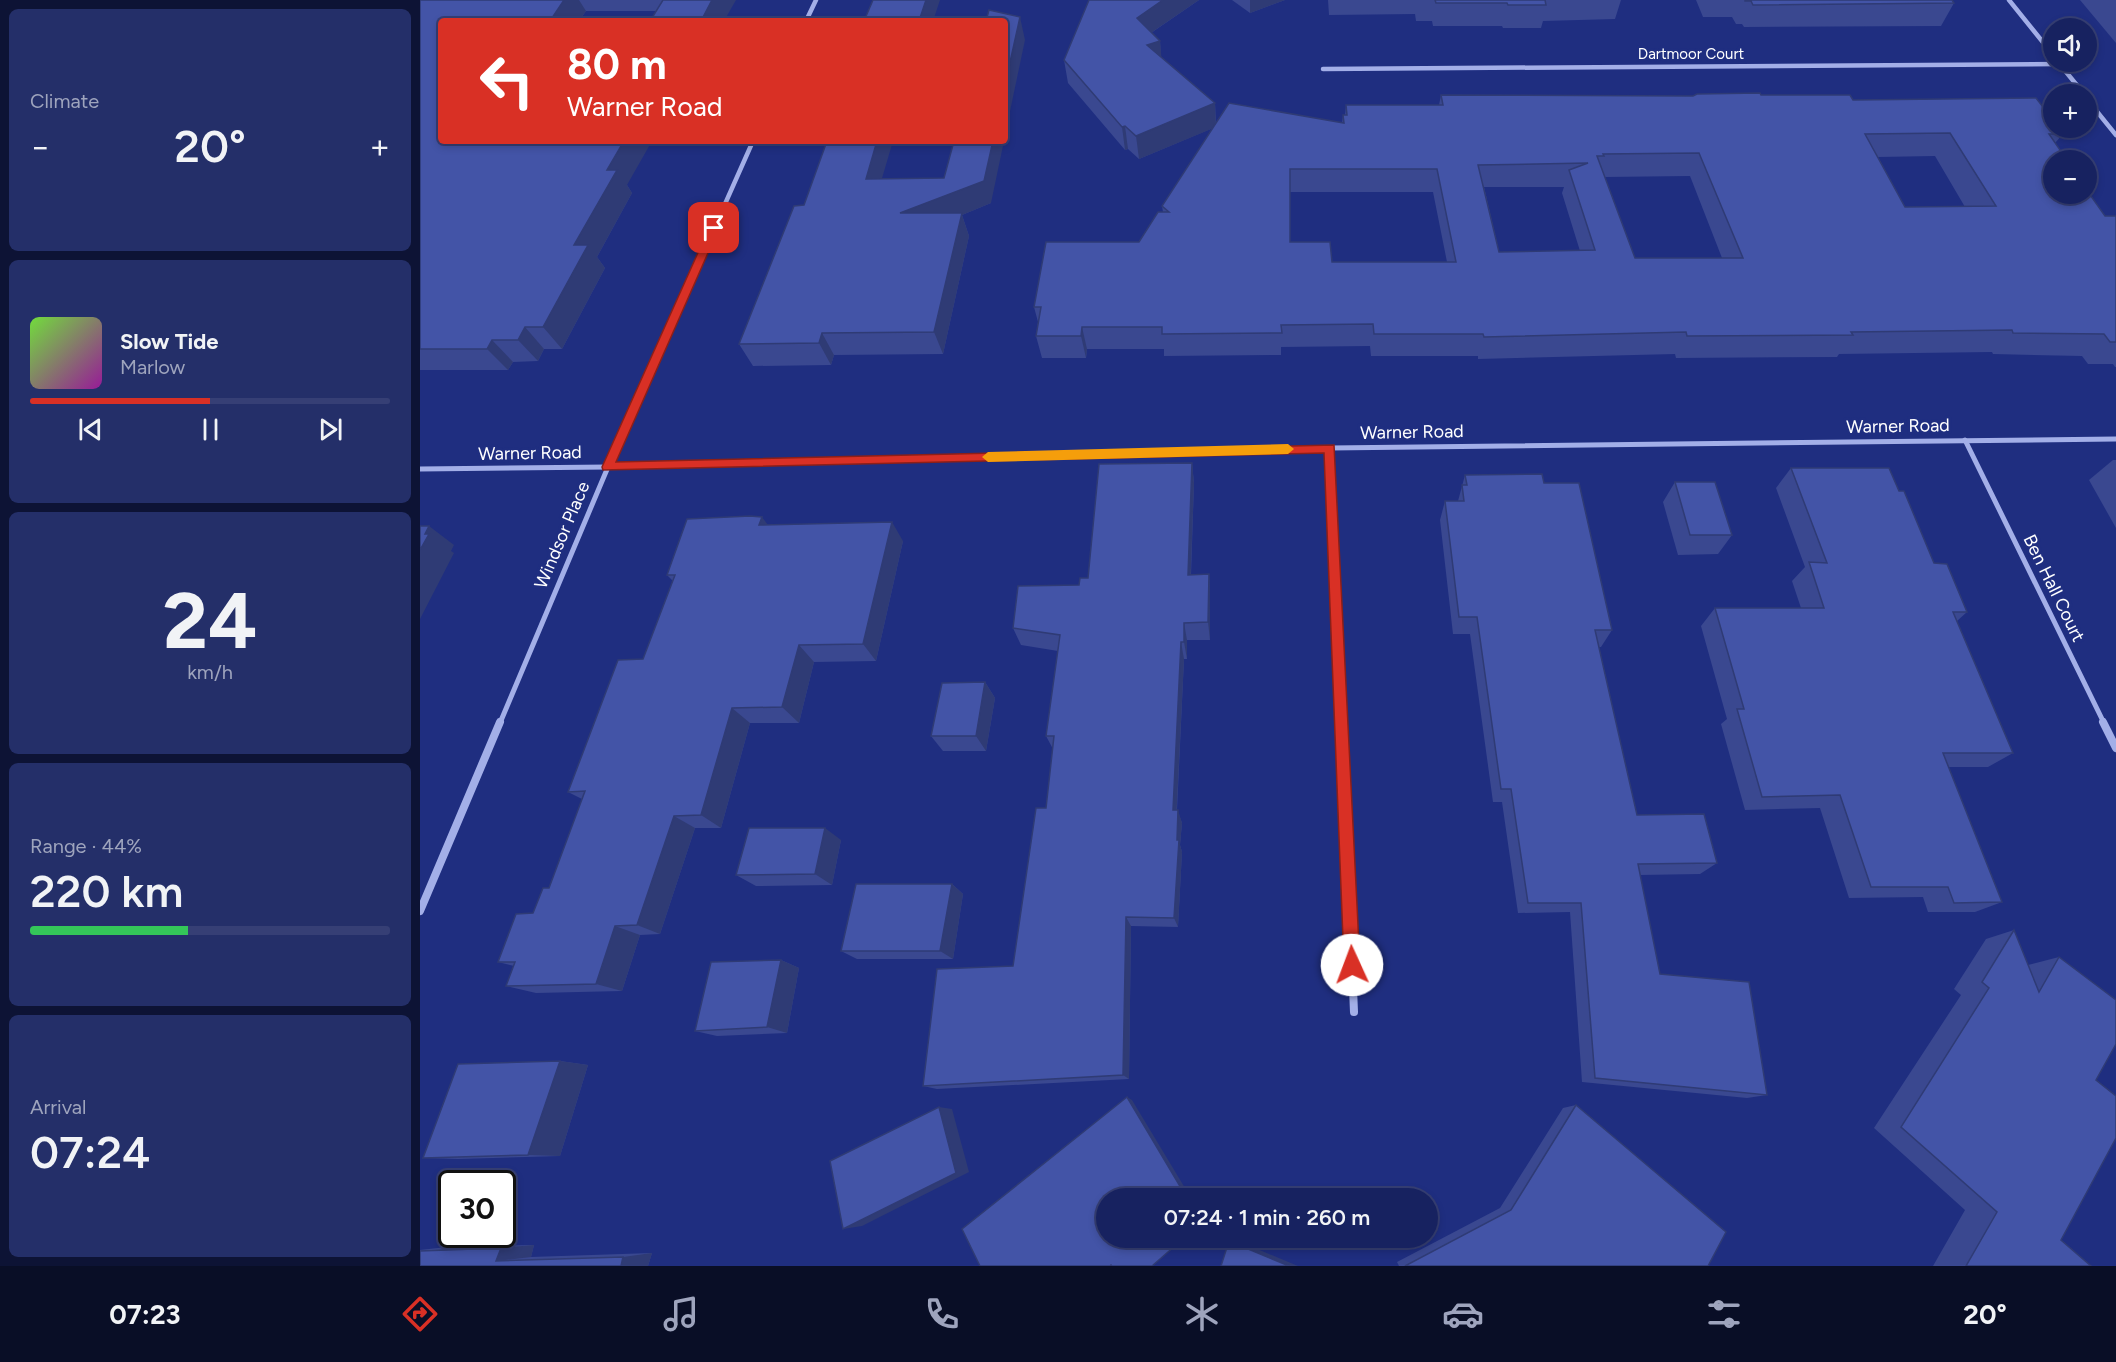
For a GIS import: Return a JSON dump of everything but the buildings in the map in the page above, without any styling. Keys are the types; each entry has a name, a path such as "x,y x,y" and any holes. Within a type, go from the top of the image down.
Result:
{"street":[{"path":"808,18 816,0"},
{"path":"2009,0 2043,42"},
{"name":"Dartmoor Court","path":"1323,69 2043,63"},
{"path":"2066,72 2076,84"},
{"path":"2097,112 2116,135"},
{"name":"Windsor Place","path":"420,911 608,467 752,144"},
{"name":"Warner Road","path":"420,469 608,467 1330,448 2116,438"},
{"name":"Ben Hall Court","path":"1965,440 2116,748"},
{"path":"1330,448 1354,1012"}],"slow traffic":[{"path":"988,457 1288,449"}],"route":[{"path":"714,228 608,467 1330,448 1352,965"}]}
